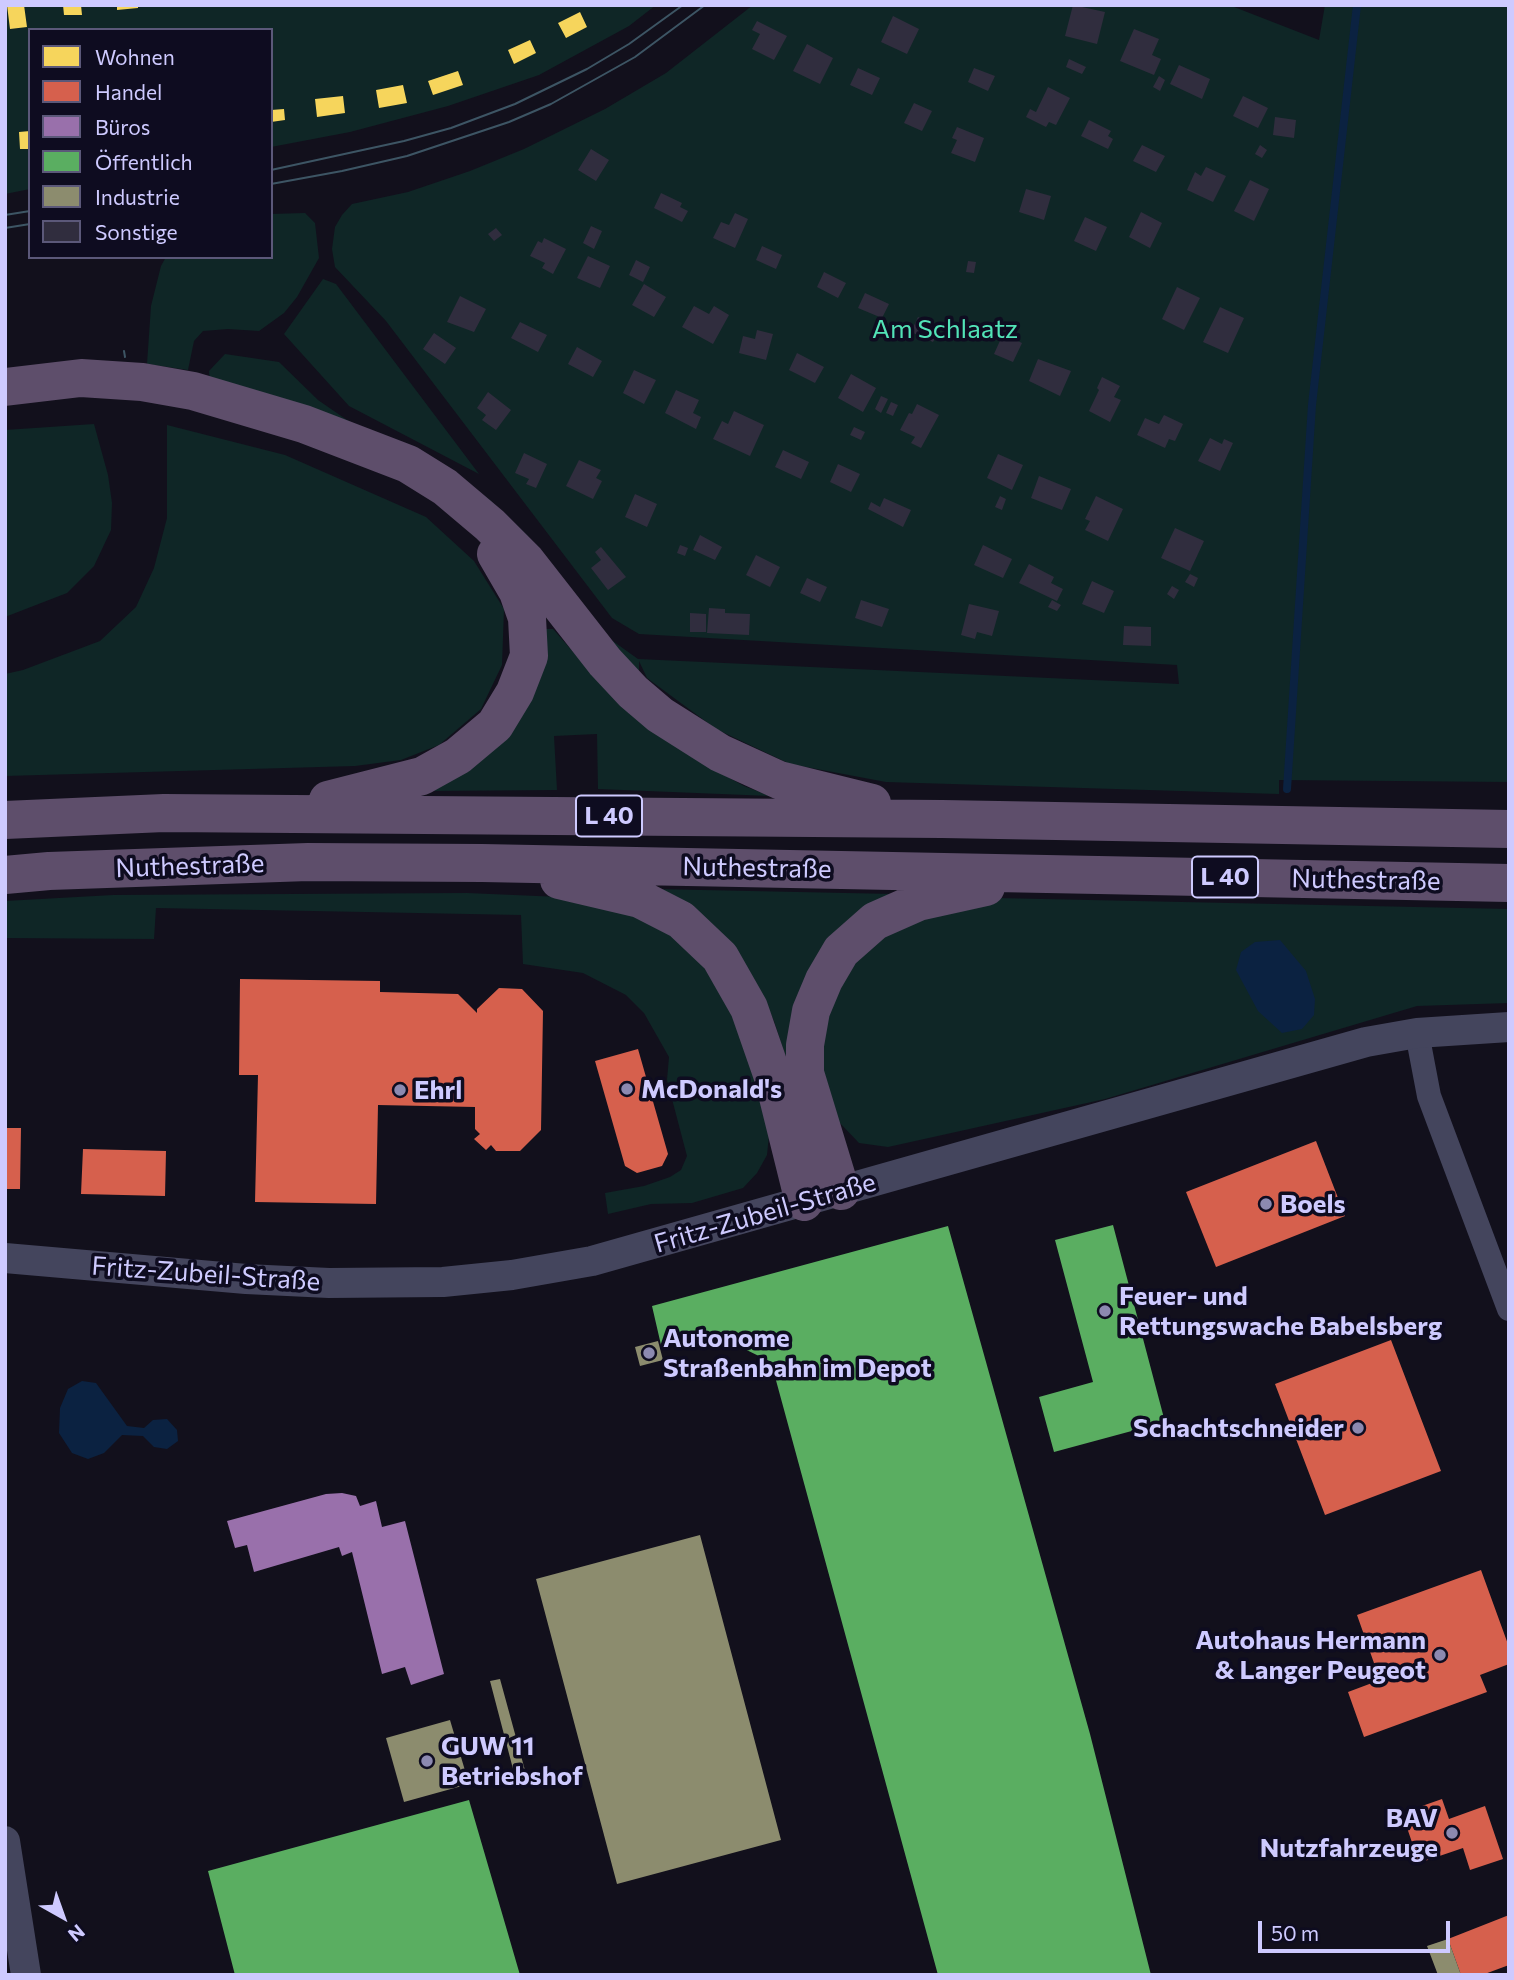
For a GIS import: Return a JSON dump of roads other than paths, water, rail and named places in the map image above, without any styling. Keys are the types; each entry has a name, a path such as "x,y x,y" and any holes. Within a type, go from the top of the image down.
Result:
{"highway":[{"path":"5,387 81,378 142,382 193,391 304,424 408,464 445,487 517,552 605,662 633,692 660,715 720,753 779,780 943,818"},
{"path":"5,412 91,401 142,402 223,416 318,445 385,470 436,500 477,532 502,561 518,592 527,618 528,656 515,692 495,725 458,756 422,776 275,813"},
{"name":"Nuthestraße","path":"5,820 164,813 275,813 943,818 1509,829"},
{"name":"Nuthestraße","path":"5,875 49,870 295,862 482,863 1509,883"},
{"path":"482,863 640,899 681,920 720,957 749,1008 772,1077 804,1202"},
{"path":"841,1191 805,1073 805,1045 811,1011 824,980 841,951 875,921 918,902 1044,873"}],"street":[{"name":"Fritz-Zubeil-Straße","path":"5,1258 246,1279 329,1283 443,1282 512,1275 592,1262 1366,1042 1417,1033 1509,1027"},
{"path":"1417,1033 1429,1096 1509,1309"},
{"path":"5,1841 26,1975"}],"water":[{"path":"1280,940 1306,971 1315,999 1314,1015 1302,1029 1282,1033 1258,1011 1236,970 1241,952 1255,942"},
{"path":"82,1381 96,1383 127,1426 144,1428 153,1420 167,1419 177,1430 178,1441 167,1449 154,1447 143,1436 122,1435 104,1453 88,1459 72,1453 59,1433 60,1408 68,1389"}],"waterway":[{"path":"1287,789 1312,405 1357,5"}],"tram line":[{"path":"273,170 404,141 451,128 515,104 587,69 629,44 683,5"},
{"path":"273,184 407,156 509,122 551,104 635,57 705,5"},
{"path":"5,215 28,211"},
{"path":"5,228 28,224"},
{"path":"124,351 125,357"}],"place":[{"name":"McDonald's","path":"627,1089"},
{"name":"Ehrl","path":"400,1090"},
{"name":"Boels","path":"1266,1204"},
{"name":"Feuer- und Rettungswache Babelsberg","path":"1105,1311"},
{"name":"Autonome Straßenbahn im Depot","path":"649,1353"},
{"name":"Schachtschneider","path":"1358,1428"},
{"name":"Autohaus Hermann & Langer Peugeot","path":"1440,1655"},
{"name":"GUW 11 Betriebshof","path":"427,1761"},
{"name":"BAV Nutzfahrzeuge","path":"1452,1833"}],"park label":[{"name":"Am Schlaatz","path":"945,329"}]}
